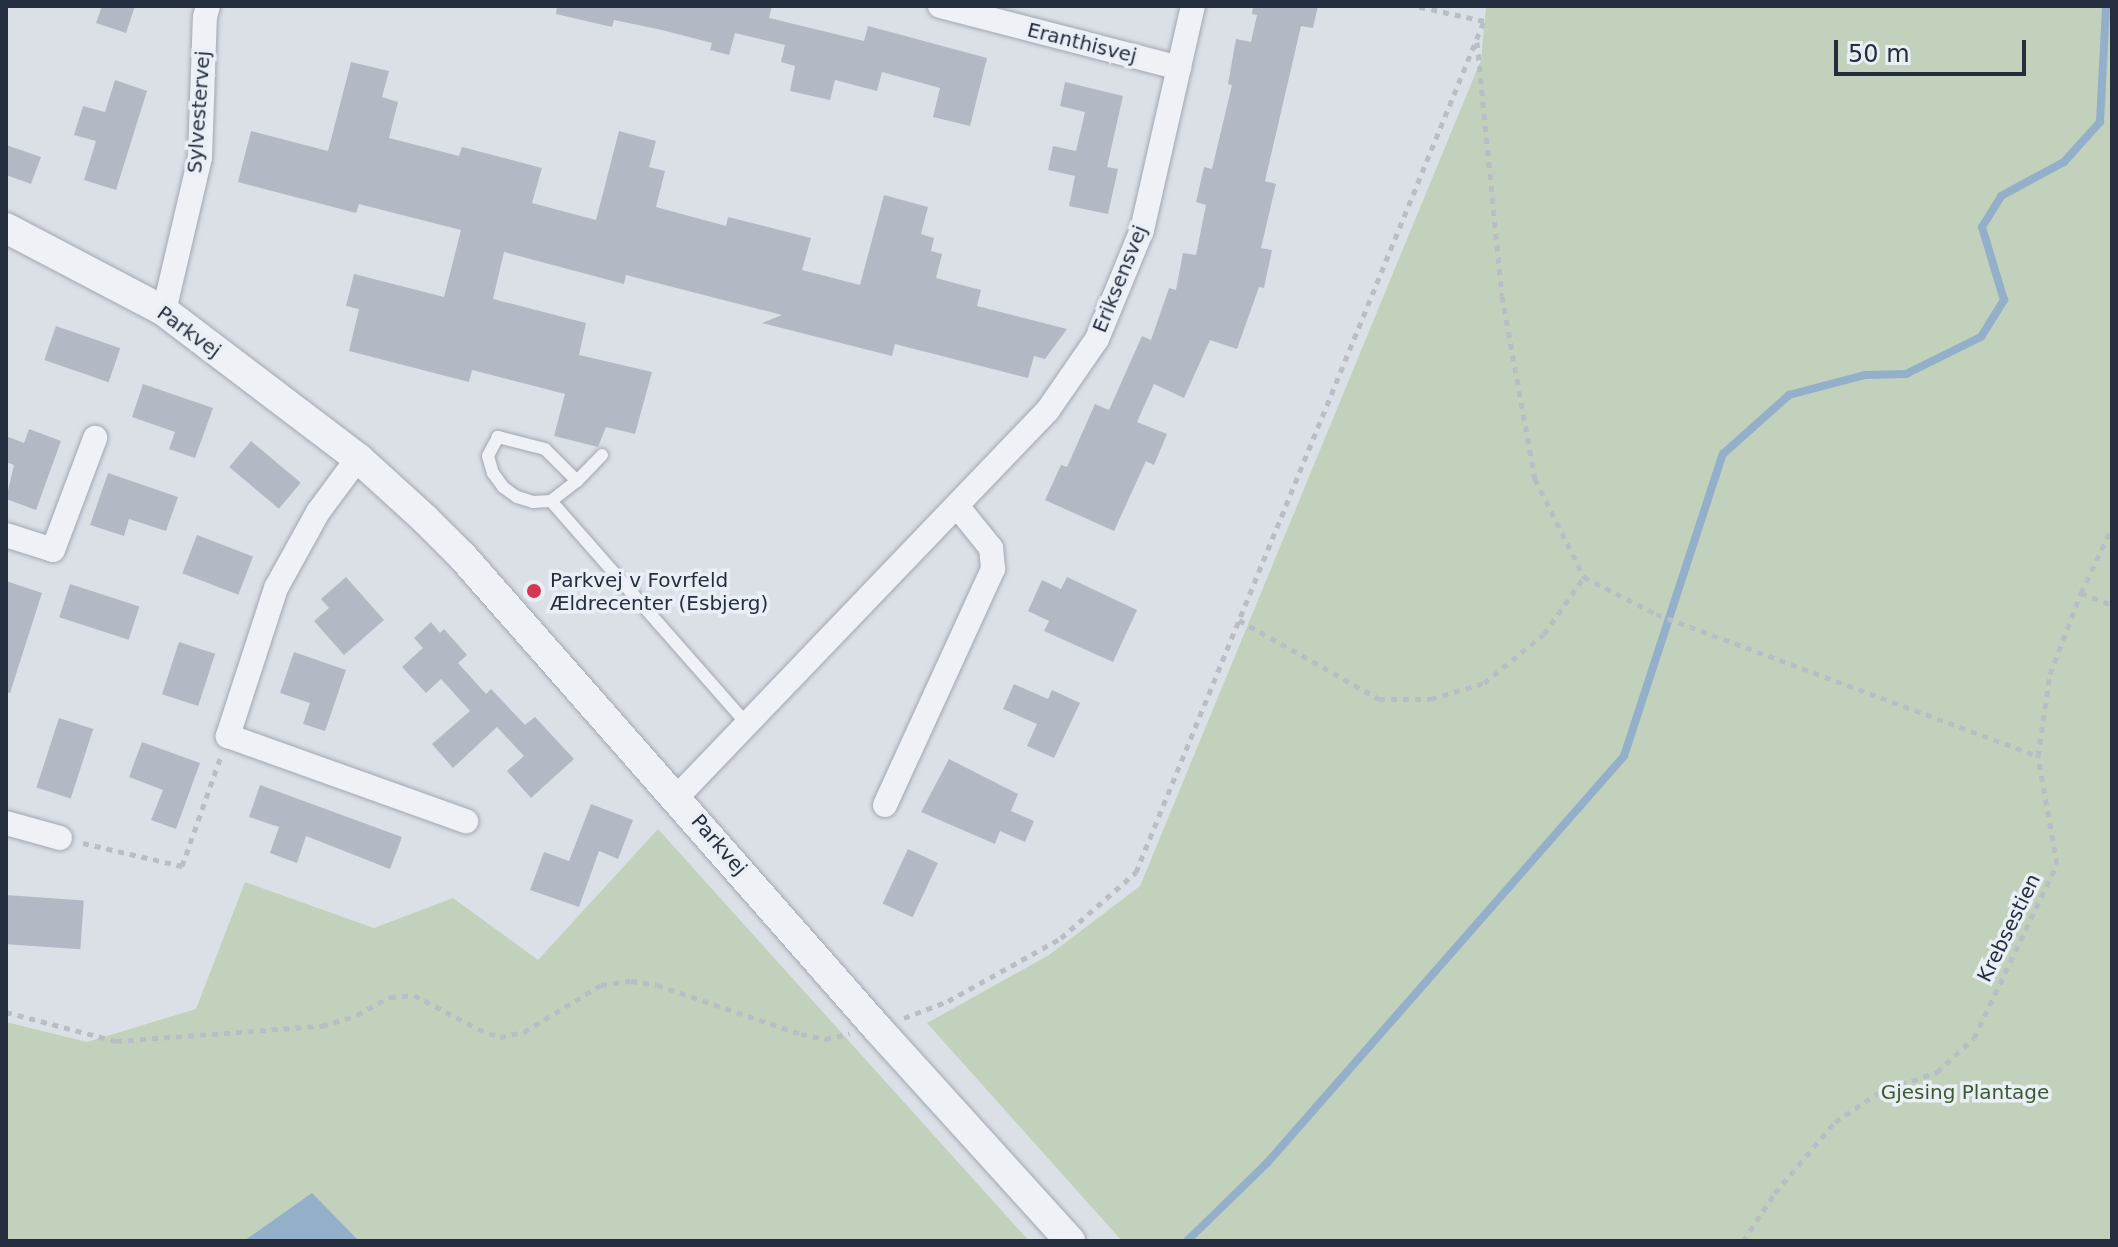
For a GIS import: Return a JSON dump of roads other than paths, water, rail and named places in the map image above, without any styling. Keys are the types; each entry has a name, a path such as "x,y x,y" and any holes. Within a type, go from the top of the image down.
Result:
{"street":[{"name":"Sylvestervej","path":"164,311 200,157 205,17 208,6"},
{"name":"Eranthisvej","path":"940,6 1179,68"},
{"name":"Eriksensvej","path":"677,797 1048,410 1097,339 1142,230 1193,6"},
{"name":"Parkvej","path":"6,228 164,311 358,458 463,557 878,1029 1070,1241"},
{"path":"6,535 53,550 95,438"},
{"path":"358,458 318,512 276,588 228,736 466,821"},
{"path":"885,805 993,569 991,548 957,506"},
{"path":"6,823 60,838"}],"lane":[{"path":"577,481 545,449 498,437 488,456 493,473 503,487 525,500 551,501 577,481 602,455"},
{"path":"551,501 747,724"}],"water":[{"path":"312,1193 359,1241 244,1241"}],"waterway":[{"path":"1187,1241 1267,1163 1624,756 1723,454 1789,395 1865,375 1906,374 1981,337 2004,300 1982,227 2001,196 2064,162 2100,122 2106,6"}],"place":[{"name":"Parkvej v Fovrfeld Ældrecenter (Esbjerg)","path":"534,591"}],"park label":[{"name":"Gjesing Plantage","path":"1965,1092"}]}
